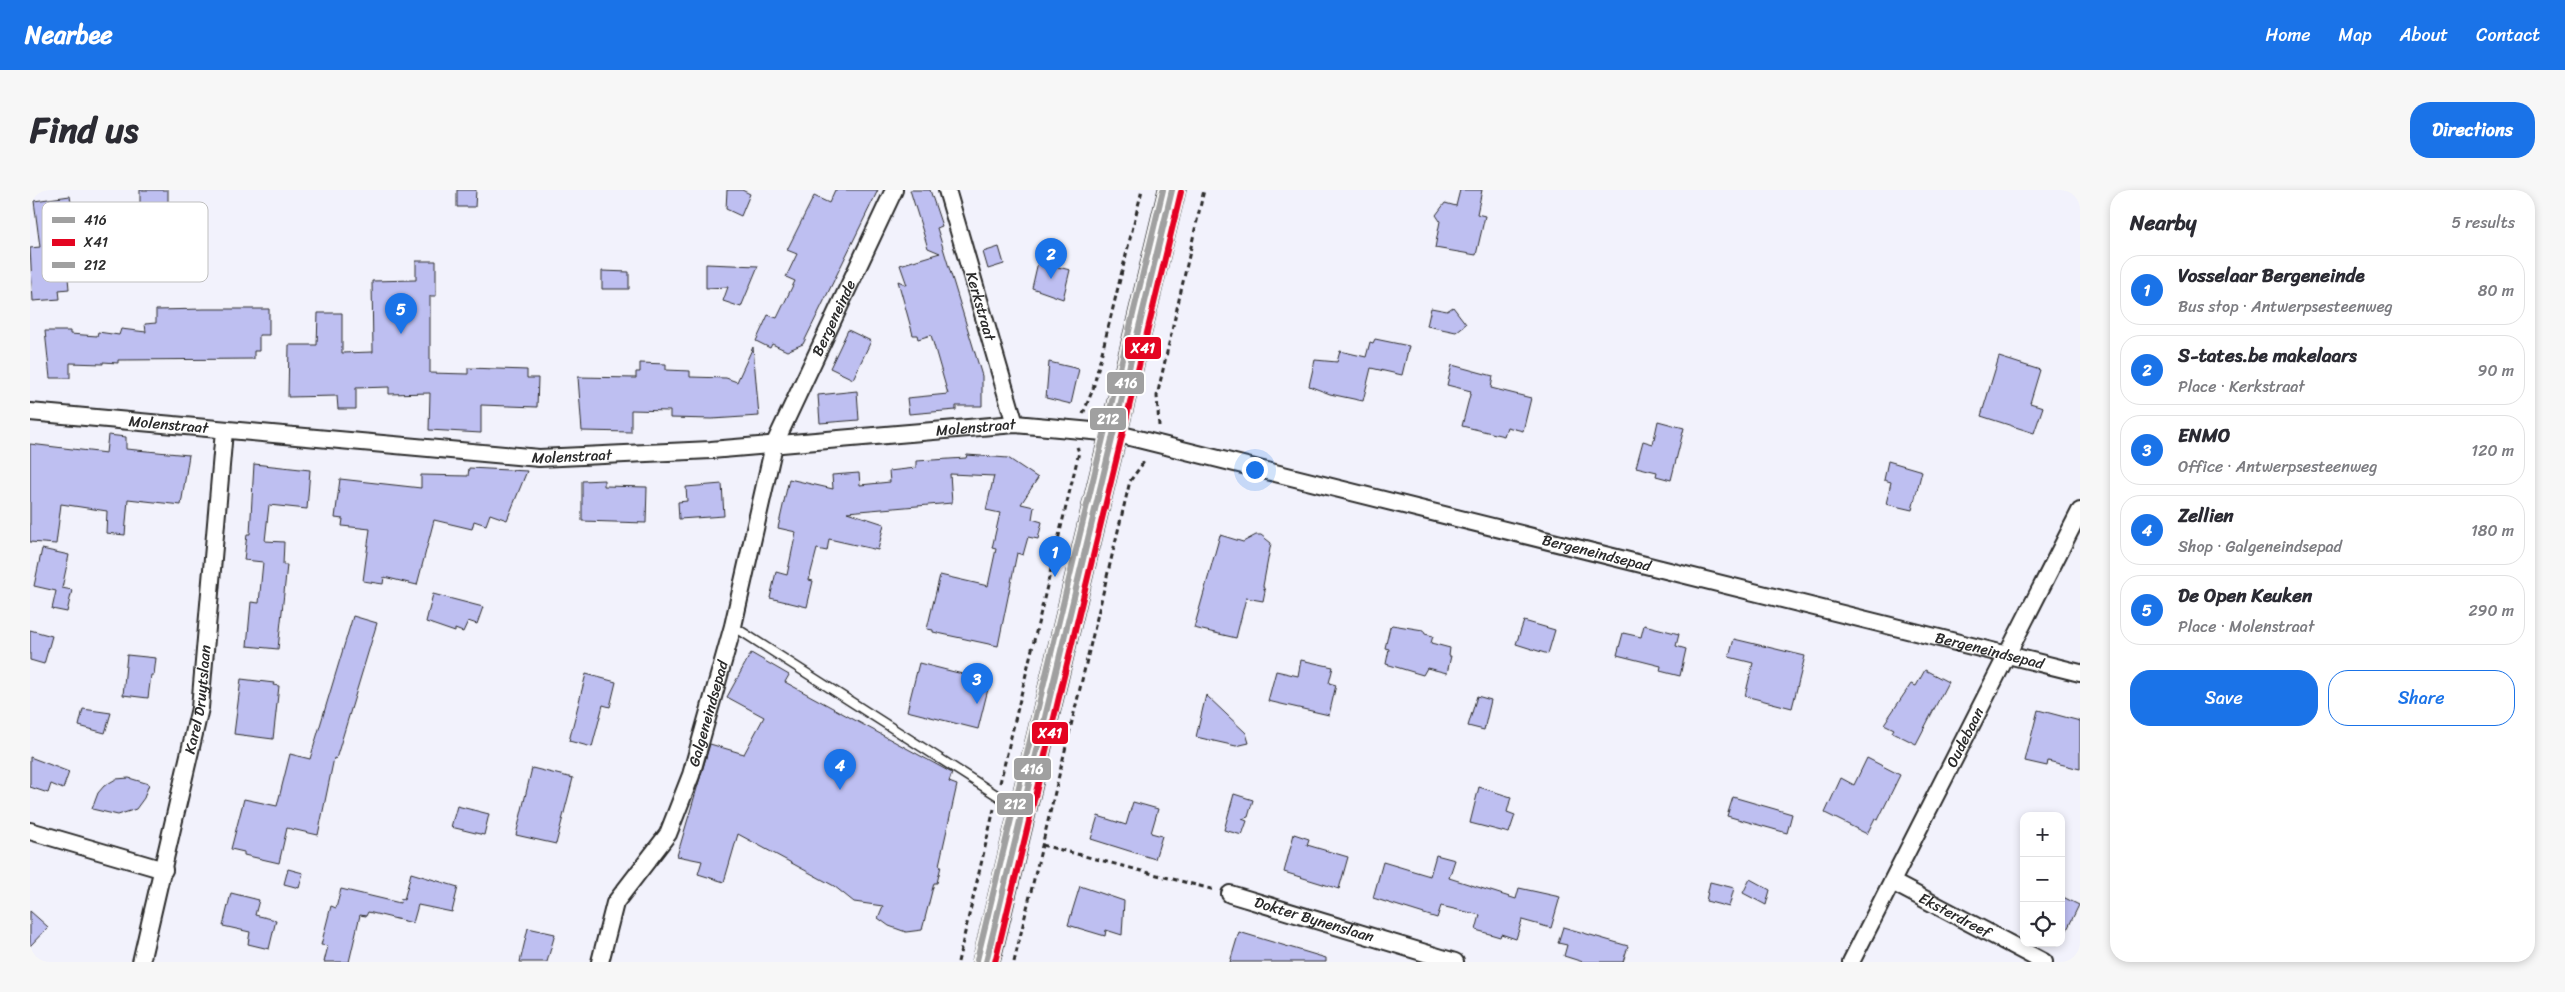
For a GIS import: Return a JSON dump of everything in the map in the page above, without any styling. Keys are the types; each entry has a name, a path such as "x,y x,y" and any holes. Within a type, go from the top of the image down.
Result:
{"main road":[{"path":"986,962 1172,190"}],"street":[{"name":"Bergeneinde","path":"774,445 894,190"},
{"name":"Kerkstraat","path":"947,190 1015,424"},
{"name":"Molenstraat","path":"30,412 539,458 649,454 1015,424 1079,428 1114,433"},
{"name":"Karel Druytslaan","path":"141,962 164,870 200,708 224,431"},
{"name":"Bergeneindsepad","path":"1114,433 2080,673"},
{"name":"Galgeneindsepad","path":"600,962 615,902 668,834 688,784 733,626 774,445"},
{"name":"Oudebaan","path":"1851,962 2080,511"},
{"path":"30,831 164,870"},
{"name":"Eksterdreef","path":"1892,882 2044,962"},
{"name":"Dokter Bynenslaan","path":"1230,894 1455,962"}],"lane":[{"path":"733,626 1023,812"}],"path":[{"path":"958,962 1079,452 1076,443 1079,428 1093,390 1142,190"},
{"path":"1014,962 1130,481 1156,443 1159,425 1157,396 1204,190"},
{"path":"1017,837 1230,894"}],"building":[{"path":"140,190 168,190 168,202 140,202"},
{"path":"457,190 476,190 475,207 457,207"},
{"path":"727,190 742,190 750,194 741,216 726,209"},
{"path":"835,190 878,190 803,344 787,351 772,344 770,348 756,341 768,315 777,318 795,281 786,277 797,254 787,250 814,196 829,203"},
{"path":"910,190 930,190 942,226 937,228 982,376 982,406 956,406 956,410 909,414 907,398 948,394 931,335 918,339 917,335 913,335 898,281 907,285 900,265 940,253 928,248"},
{"path":"1460,190 1482,190 1477,214 1485,216 1476,255 1435,248 1440,221 1436,215 1445,203 1456,206"},
{"path":"70,196 71,202 42,202 42,282 68,282 69,289 59,290 60,299 33,301 30,248 40,247 34,201"},
{"path":"999,247 1004,264 988,269 983,252"},
{"path":"416,261 436,261 436,296 430,296 430,373 468,374 468,368 527,370 527,378 538,378 537,407 481,405 481,433 429,430 430,393 389,394 389,387 356,388 356,409 338,409 337,396 288,397 289,345 317,345 318,313 342,313 342,353 373,352 372,281 416,280"},
{"path":"1038,262 1070,270 1063,299 1032,288"},
{"path":"706,264 758,266 741,307 723,301 728,287 706,288"},
{"path":"602,271 629,272 629,289 602,289"},
{"path":"1453,307 1466,324 1456,332 1427,326 1431,308 1447,311"},
{"path":"269,309 269,335 259,335 259,351 254,351 254,359 118,360 118,363 103,362 103,364 70,363 70,378 50,378 45,331 70,331 70,334 97,336 98,332 119,335 121,329 146,332 145,324 156,323 156,310"},
{"path":"848,330 871,341 853,379 830,368"},
{"path":"1375,339 1409,346 1402,375 1371,368 1363,401 1330,394 1309,386 1315,360 1337,362 1340,351 1366,357 1370,342 1373,343"},
{"path":"753,347 759,416 712,419 670,418 670,411 631,410 631,432 582,431 578,377 636,378 636,372 640,372 640,363 666,364 666,370 690,371 690,377 726,378 737,382"},
{"path":"1999,357 2040,370 2030,403 2043,407 2034,433 1981,416"},
{"path":"1049,362 1079,369 1071,404 1046,398"},
{"path":"1452,365 1493,376 1491,388 1531,398 1523,431 1507,427 1504,436 1462,426 1471,391 1447,385"},
{"path":"857,391 859,420 820,423 818,395"},
{"path":"1658,421 1684,428 1671,480 1656,476 1657,472 1636,467 1643,441 1653,444"},
{"path":"108,435 126,437 126,449 189,455 181,505 128,499 125,535 106,533 107,511 61,504 56,544 30,542 30,444 106,453"},
{"path":"967,455 1008,458 1038,478 1021,504 1034,507 1032,519 1042,522 1038,539 1028,537 1023,555 1017,553 998,646 933,632 933,630 927,629 940,575 988,586 996,549 992,548 1000,513 986,510 994,476 950,474 952,503 847,512 884,524 878,550 829,539 827,551 817,549 809,580 813,581 807,607 770,598 776,572 787,575 796,532 778,528 789,479 833,489 832,475 859,473 860,485 890,482 889,471 916,468 916,461 966,458"},
{"path":"1888,461 1922,471 1912,510 1886,504 1891,482 1884,480"},
{"path":"254,464 310,470 307,509 269,505 265,541 284,542 283,565 287,565 278,649 247,646 251,602 259,603 263,562 244,560 247,534 250,534"},
{"path":"469,468 527,471 507,520 490,514 486,525 474,521 472,529 434,520 417,585 384,577 383,584 363,581 370,529 342,526 343,519 335,518 340,479 421,488 421,475 468,476"},
{"path":"604,480 604,486 647,487 646,523 582,521 582,481"},
{"path":"722,484 724,516 679,519 678,502 687,501 686,487"},
{"path":"1220,535 1243,542 1256,535 1261,535 1271,543 1263,586 1265,591 1263,601 1246,598 1236,638 1194,628"},
{"path":"42,549 69,555 62,588 72,590 67,612 52,609 56,591 34,586"},
{"path":"433,594 483,607 477,624 468,621 463,632 455,629 455,632 426,622"},
{"path":"353,616 377,623 336,759 334,758 318,835 287,828 279,863 244,855 244,852 231,849 244,799 277,806 290,754 310,759"},
{"path":"1524,621 1555,630 1548,654 1516,644"},
{"path":"1392,625 1423,630 1425,634 1433,636 1431,643 1450,648 1449,656 1451,656 1447,673 1427,668 1423,675 1386,664 1389,649 1385,648"},
{"path":"1644,625 1679,634 1676,646 1686,649 1680,676 1660,671 1661,666 1617,655 1623,633 1641,637"},
{"path":"30,630 52,636 44,664 30,660"},
{"path":"1734,639 1805,656 1792,708 1745,696 1753,663 1729,657"},
{"path":"751,653 789,675 785,682 952,773 949,782 957,785 939,865 941,866 937,883 934,883 922,930 906,932 889,926 878,918 883,906 854,902 834,886 738,834 724,882 698,874 702,861 677,856 710,744 744,754 764,717 727,697"},
{"path":"127,655 156,658 154,675 151,675 148,698 123,695"},
{"path":"1301,660 1333,667 1329,683 1336,685 1329,715 1268,701 1276,671 1298,676"},
{"path":"919,663 990,681 978,729 907,711"},
{"path":"1925,670 1948,682 1916,744 1892,732 1894,729 1884,724 1911,684 1916,686"},
{"path":"586,674 616,682 610,707 603,705 592,747 569,741"},
{"path":"241,679 274,683 273,685 279,686 273,739 234,734"},
{"path":"1206,695 1246,733 1249,743 1236,746 1196,737"},
{"path":"1477,696 1491,700 1484,730 1468,726"},
{"path":"83,709 111,713 105,733 79,726"},
{"path":"2038,710 2080,721 2080,769 2048,761 2047,766 2025,761"},
{"path":"30,757 69,772 63,789 51,784 48,793 30,787"},
{"path":"1867,758 1900,775 1878,820 1875,818 1867,834 1825,813 1841,778 1854,785"},
{"path":"532,768 573,778 556,844 516,835"},
{"path":"129,778 149,784 144,798 136,809 118,815 92,809 98,793 104,786 116,779"},
{"path":"1479,787 1511,797 1507,812 1515,815 1509,833 1470,823"},
{"path":"1234,794 1253,800 1248,817 1242,819 1247,821 1242,835 1224,830"},
{"path":"1733,797 1792,814 1787,833 1727,816"},
{"path":"1133,802 1158,809 1151,833 1162,836 1155,859 1091,839 1098,816 1126,825"},
{"path":"457,806 489,814 484,835 451,827"},
{"path":"1294,834 1309,839 1307,845 1348,857 1339,889 1284,872"},
{"path":"1436,855 1455,860 1449,878 1516,899 1519,888 1560,897 1551,928 1522,920 1516,939 1501,934 1500,937 1476,930 1480,915 1441,906 1437,918 1373,898 1383,862 1430,876"},
{"path":"288,869 303,873 299,888 284,884"},
{"path":"411,873 458,887 452,912 418,905 413,923 368,912 366,916 360,915 349,962 324,962 328,946 321,945 331,906 336,908 341,889 400,903 401,899 404,900"},
{"path":"1750,879 1770,890 1766,905 1743,893"},
{"path":"1710,882 1734,888 1729,907 1706,901"},
{"path":"1080,886 1124,901 1122,935 1106,930 1105,936 1068,925"},
{"path":"231,893 259,900 255,915 276,920 269,949 248,944 250,932 223,926"},
{"path":"2065,898 2079,905 2065,934"},
{"path":"30,911 48,927 30,946"},
{"path":"1563,927 1628,946 1623,962 1583,962 1564,956 1567,945 1558,943"},
{"path":"528,928 555,934 547,962 520,962"},
{"path":"1239,932 1326,958 1326,962 1230,962"}],"transit line":[{"name":"212","path":"977,960 1163,190"},
{"name":"416","path":"986,962 1172,190"},
{"name":"X41","path":"995,962 1181,192"}],"place":[{"name":"S-tates.be makelaars","path":"1051,279"},
{"name":"De Open Keuken","path":"401,334"},
{"name":"Vosselaar Bergeneinde","path":"1055,577"},
{"name":"ENMO","path":"977,704"},
{"name":"Zellien","path":"840,790"}]}
